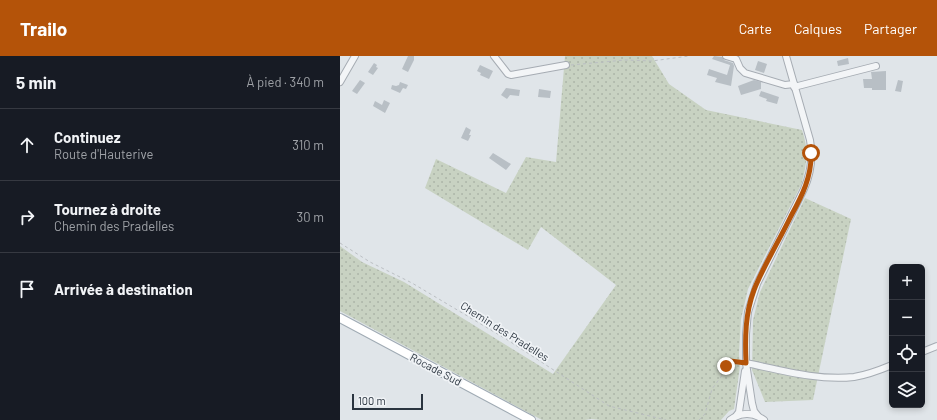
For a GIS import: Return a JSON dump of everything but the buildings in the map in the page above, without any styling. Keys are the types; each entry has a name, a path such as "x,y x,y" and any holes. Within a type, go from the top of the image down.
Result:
{"main road":[{"name":"Rocade Sud","path":"340,318 531,420"},
{"path":"496,402 526,420"}],"street":[{"path":"340,82 355,56"},
{"path":"494,56 508,74 511,75 566,65"},
{"path":"726,56 736,59 740,68 745,72 785,86 794,86 876,66"},
{"path":"736,416 739,412 746,363 747,320 752,296 804,189 812,159 811,147 786,56"},
{"path":"925,351 937,346"},
{"path":"746,363 806,375 831,378 854,377 889,366"},
{"path":"746,363 754,411 761,418"},
{"path":"730,420 743,414 751,414 761,418"}],"path":[{"path":"566,65 625,60 652,61 689,56"},
{"name":"Chemin des Pradelles","path":"340,243 370,262 412,283 506,339 609,406 666,420"},
{"path":"699,420 705,414 712,389 723,374 727,363 732,361 746,363"}],"green space":[{"path":"565,56 652,56 669,84 706,110 802,130 806,144 806,164 803,178 801,185 748,289 741,319 739,354 740,366 734,409 729,411 721,420 542,420 340,311 340,246 362,262 404,282 553,374 616,285 541,227 528,250 425,188 436,159 506,193 526,157 556,162"},
{"path":"805,198 851,219 813,400 765,402 752,370 753,320 760,292"}],"route":[{"path":"726,366 730,361 746,363 745,349 747,320 751,300 759,279 808,180 812,159 811,153"}]}
